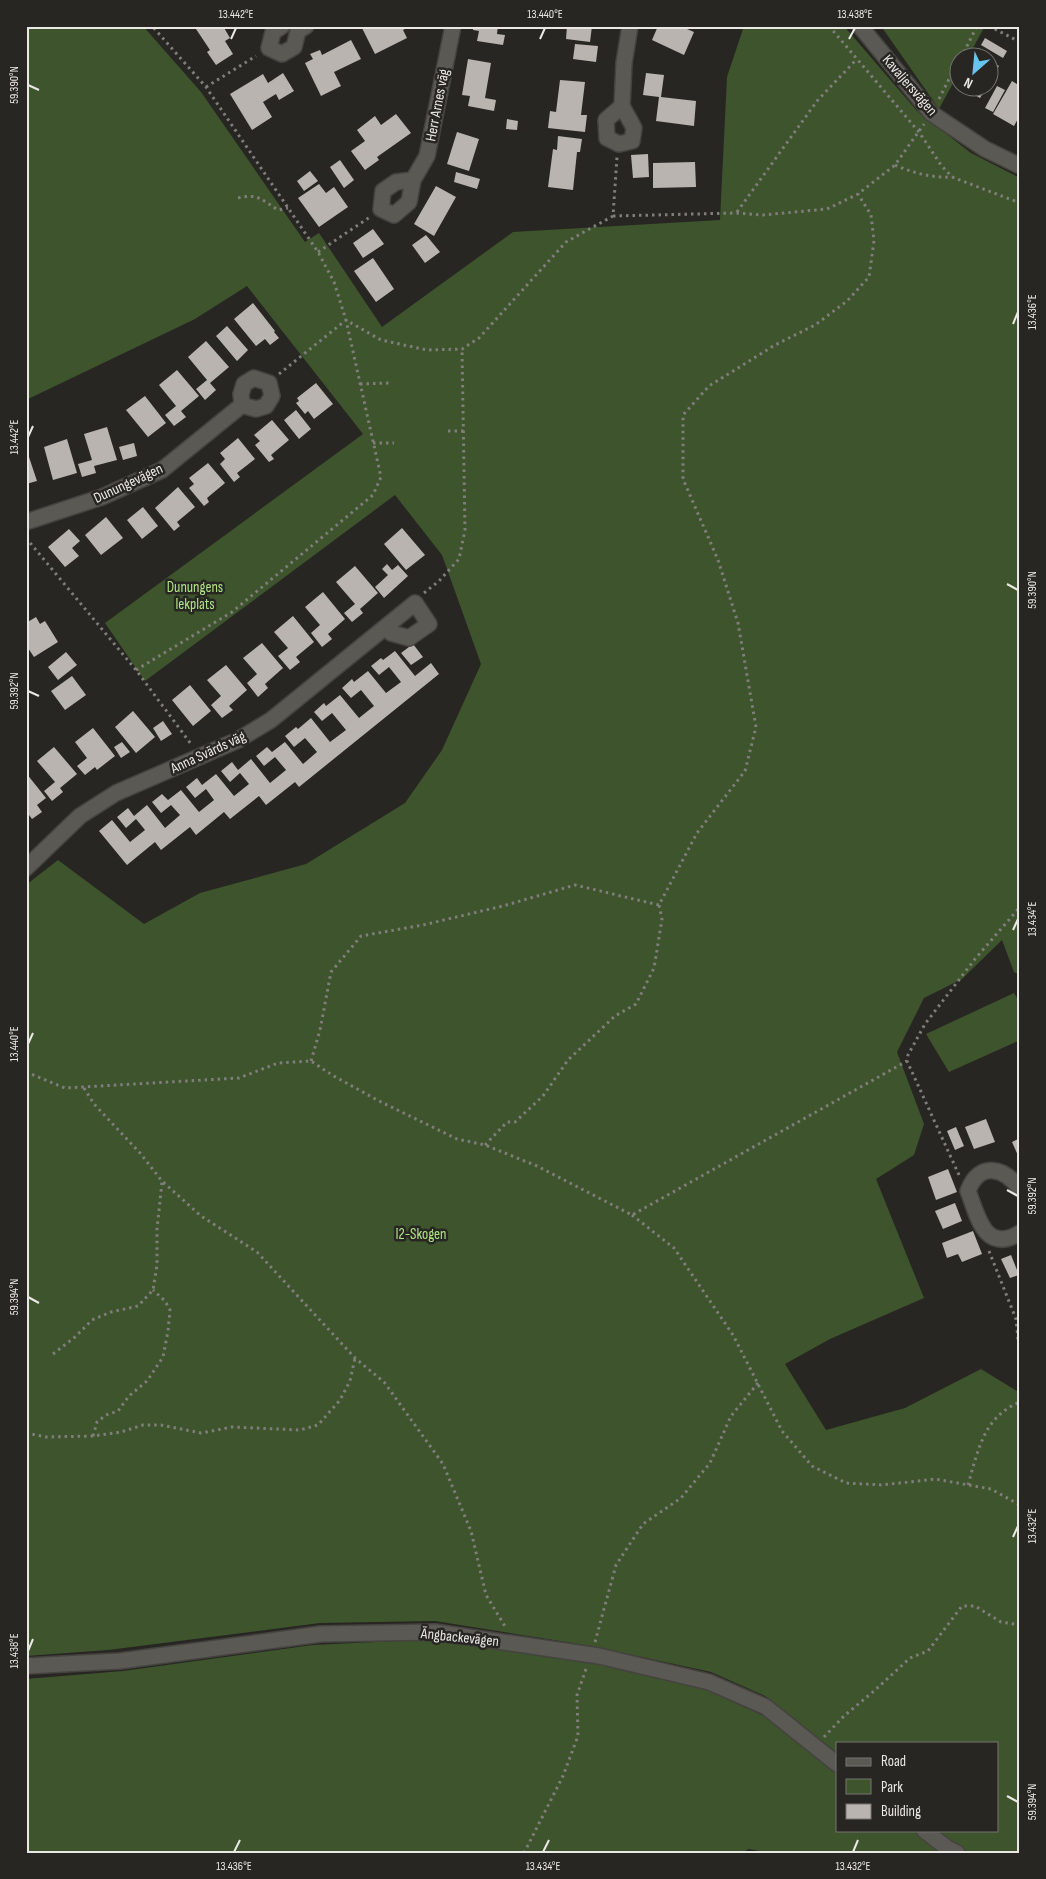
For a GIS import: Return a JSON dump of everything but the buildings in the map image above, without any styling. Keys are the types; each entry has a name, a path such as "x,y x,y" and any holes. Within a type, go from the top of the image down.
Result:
{"street":[{"path":"282,26 273,32 269,48 282,54 294,47 297,28"},
{"name":"Herr Arnes väg","path":"380,209 394,215 409,202 413,180 427,156 453,26"},
{"path":"622,106 606,120 607,138 618,144 632,141 634,128 622,106 624,63 630,26"},
{"name":"Kavaljersvägen","path":"860,26 931,113 985,149 1020,166"},
{"path":"380,209 383,191 396,182 413,180"},
{"path":"254,378 269,383 272,396 266,406 256,408 242,405 241,394 244,384 254,378"},
{"name":"Dunungevägen","path":"26,522 102,497 162,470 242,405"},
{"path":"386,628 391,633 409,638 429,624 415,603"},
{"name":"Anna Svärds väg","path":"26,868 80,816 116,793 238,740 271,720 415,603"},
{"path":"1020,1189 1009,1177 999,1171 989,1170 979,1173 974,1178 968,1191 986,1233 993,1238 1002,1239 1012,1238 1020,1233"},
{"name":"Ängbackevägen","path":"26,1666 120,1661 321,1634 435,1632 591,1654 710,1682 766,1707 836,1763"},
{"path":"927,1832 947,1848 957,1853"}],"path":[{"path":"136,670 232,612 373,495 381,477 346,320 334,282 318,252 206,87 152,26"},
{"path":"829,26 919,132 952,177"},
{"path":"965,48 977,26"},
{"path":"989,26 1020,42"},
{"path":"206,87 269,48"},
{"path":"736,213 816,100 856,60"},
{"path":"346,320 381,340 427,350 462,349 479,338 566,242 612,216 736,213 763,215 828,210 858,194 895,165 931,113 948,80"},
{"path":"612,216 618,144"},
{"path":"895,165 939,178 952,177 1020,203"},
{"path":"485,1145 507,1122 515,1122 543,1096 568,1060 615,1016 636,1004 654,968 662,919 659,905 697,833 745,771 756,727 738,623 718,560 683,479 683,415 708,386 775,345 814,325 847,301 869,278 874,241 871,215 858,194"},
{"path":"238,198 250,195 259,197 278,210 288,208"},
{"path":"318,252 380,209"},
{"path":"269,383 346,320"},
{"path":"415,603 459,559 465,530 462,349"},
{"path":"360,384 390,383"},
{"path":"448,431 464,431"},
{"path":"373,443 394,443"},
{"path":"26,538 136,670 200,756"},
{"path":"311,1061 320,1030 331,972 361,936 423,926 575,885 659,905"},
{"path":"968,1191 958,1173 908,1061 908,1055 925,1024 975,959 1020,907"},
{"path":"26,1072 66,1088 239,1078 278,1063 311,1061 356,1088 457,1139 485,1145 537,1166 632,1215 674,1248 733,1335 782,1431 812,1466 846,1483 882,1485 935,1479 991,1489 1020,1505"},
{"path":"632,1215 908,1061"},
{"path":"83,1087 94,1104 140,1153 162,1181 201,1216 257,1252 355,1358 384,1382 443,1464 472,1531 486,1595 505,1628 527,1645"},
{"path":"53,1354 75,1337 92,1320 111,1312 138,1306 153,1290 157,1265 156,1229 162,1181"},
{"path":"986,1233 988,1248 1016,1319 1020,1359"},
{"path":"93,1436 98,1422 106,1415 118,1411 129,1396 147,1381 163,1357 170,1310 165,1301 153,1290"},
{"path":"26,1433 46,1437 93,1436 121,1432 143,1425 161,1425 201,1433 232,1427 300,1430 318,1425 340,1400 350,1381 355,1358"},
{"path":"524,1853 563,1776 578,1736 577,1695 591,1654 616,1565 643,1524 681,1498 710,1463 731,1416 758,1384"},
{"path":"968,1485 980,1445 994,1418 1009,1407 1020,1402"},
{"path":"815,1746 844,1716 910,1658 928,1651 962,1606 975,1606 1001,1622 1020,1625"}],"green space":[{"name":"I2-Skogen","path":"27,26 143,26 201,92 305,242 319,233 382,327 513,232 720,220 727,77 744,26 844,26 917,111 971,153 1020,178 1020,975 1014,972 1002,940 962,979 924,998 897,1052 924,1124 914,1155 876,1179 924,1298 830,1339 785,1364 826,1430 905,1408 981,1369 1020,1393 1020,1853 971,1853 952,1844 937,1832 998,1832 998,1742 836,1742 836,1752 765,1696 711,1672 591,1646 435,1621 320,1623 108,1650 26,1656 26,885 58,860 144,924 200,893 306,864 405,803 442,750 481,664 442,555 395,495 145,681 105,623 363,434 247,286 195,319 26,400"},
{"path":"881,26 985,26 973,48 948,48 948,92 939,109"},
{"path":"1014,993 1020,1003 1020,1040 949,1072 926,1034"},
{"path":"437,1639 584,1658 700,1687 764,1716 836,1771 836,1832 915,1832 942,1853 770,1853 749,1849 741,1853 26,1853 26,1679 123,1671 313,1645"}],"park label":[{"name":"Dunungens lekplats","path":"195,596"}]}
